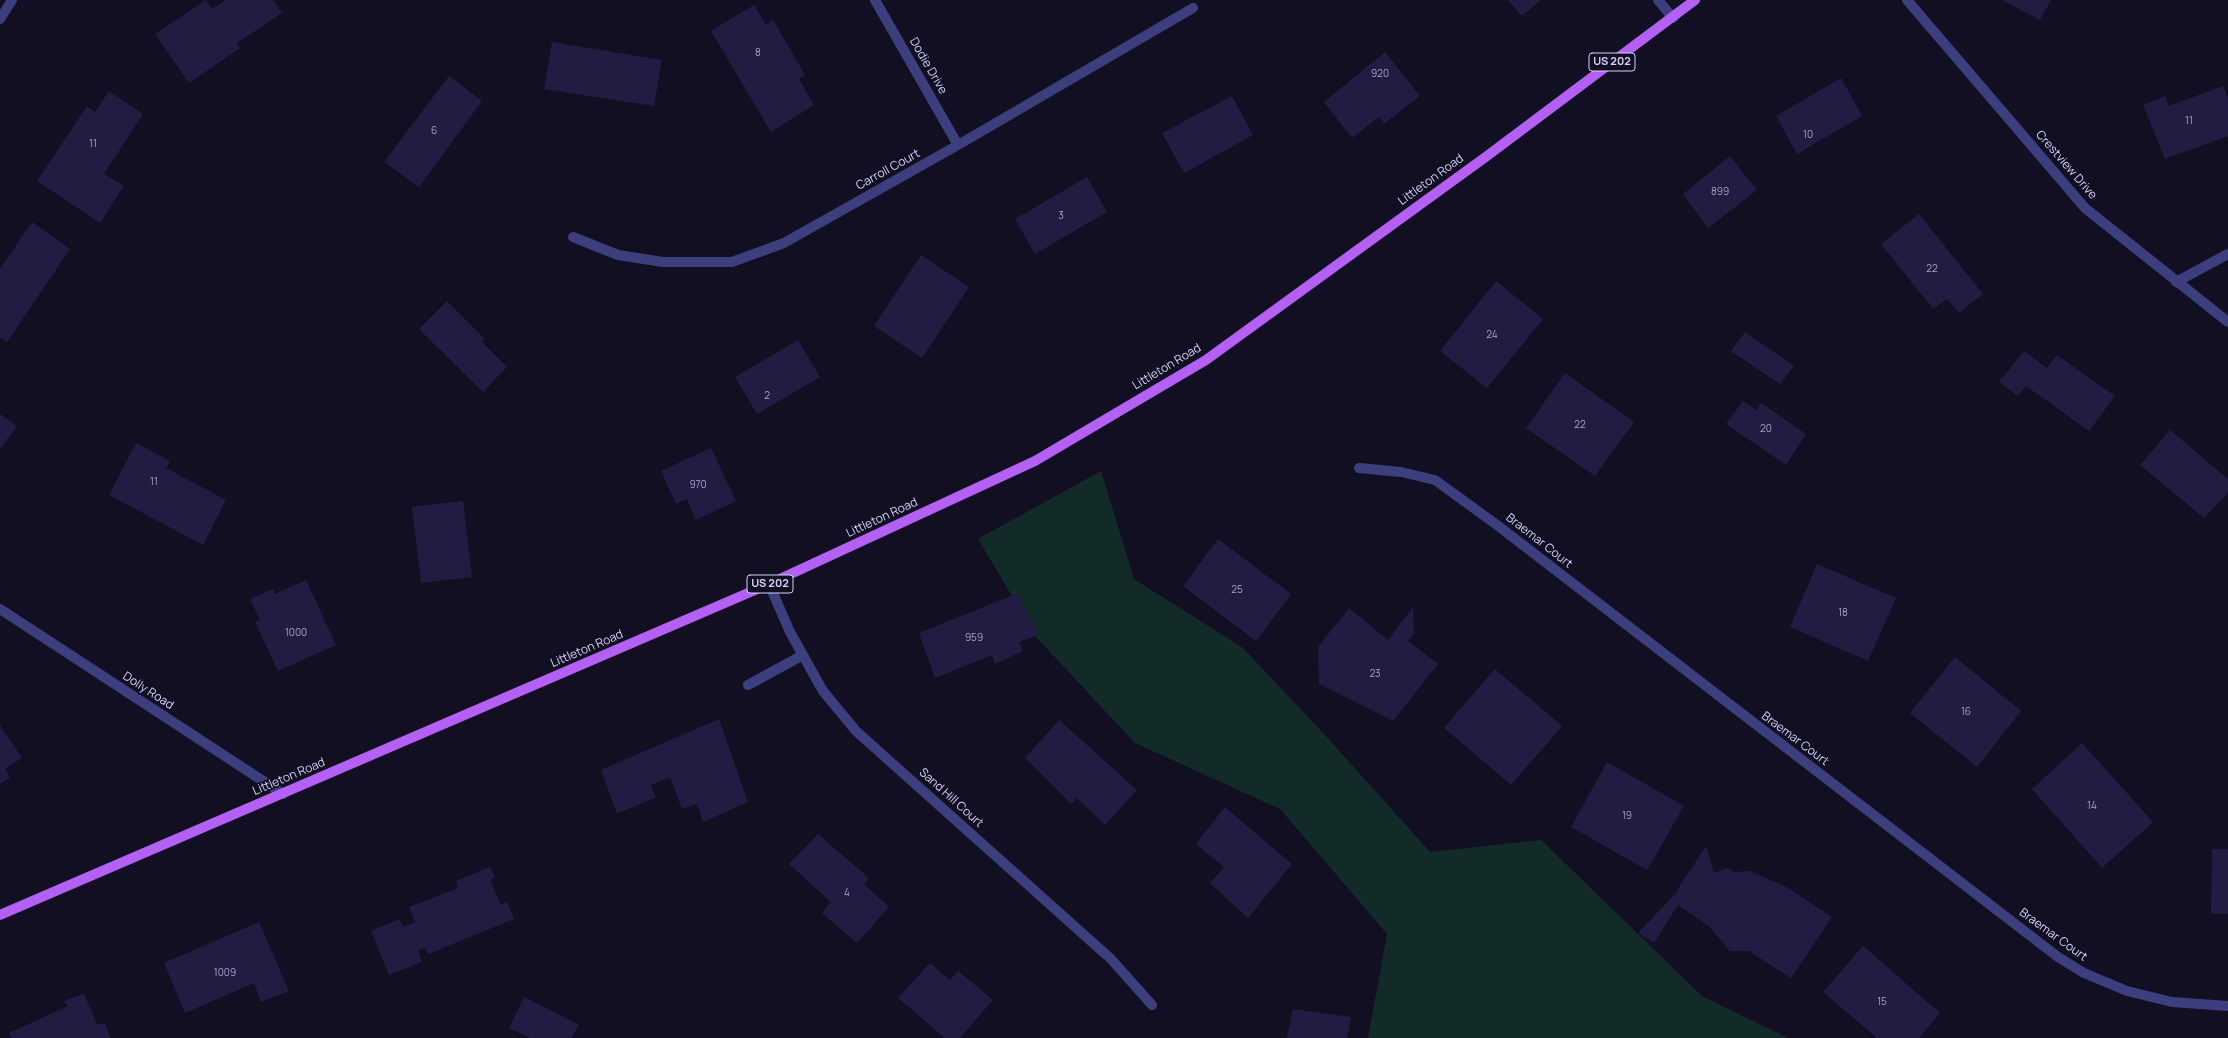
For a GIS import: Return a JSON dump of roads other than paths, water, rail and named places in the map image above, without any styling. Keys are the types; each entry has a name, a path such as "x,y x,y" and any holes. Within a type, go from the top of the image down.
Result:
{"main road":[{"name":"Littleton Road","path":"0,915 769,584 1034,461 1206,360 1487,156 1673,18 1695,0"}],"street":[{"path":"0,19 12,0"},
{"name":"Dodie Drive","path":"875,0 958,146"},
{"path":"1658,0 1673,18"},
{"name":"Crestview Drive","path":"1907,0 2085,208 2228,322"},
{"name":"Carroll Court","path":"573,237 618,255 663,262 732,262 784,243 958,146 1193,8"},
{"path":"2176,282 2228,254"},
{"name":"Braemar Court","path":"1359,468 1401,472 1435,480 1497,525 2058,957 2084,973 2127,991 2172,1002 2228,1006"},
{"name":"Sand Hill Court","path":"769,584 790,632 822,690 856,731 1111,959 1152,1005"},
{"name":"Dolly Road","path":"0,609 283,794"},
{"path":"748,686 803,655"}]}
